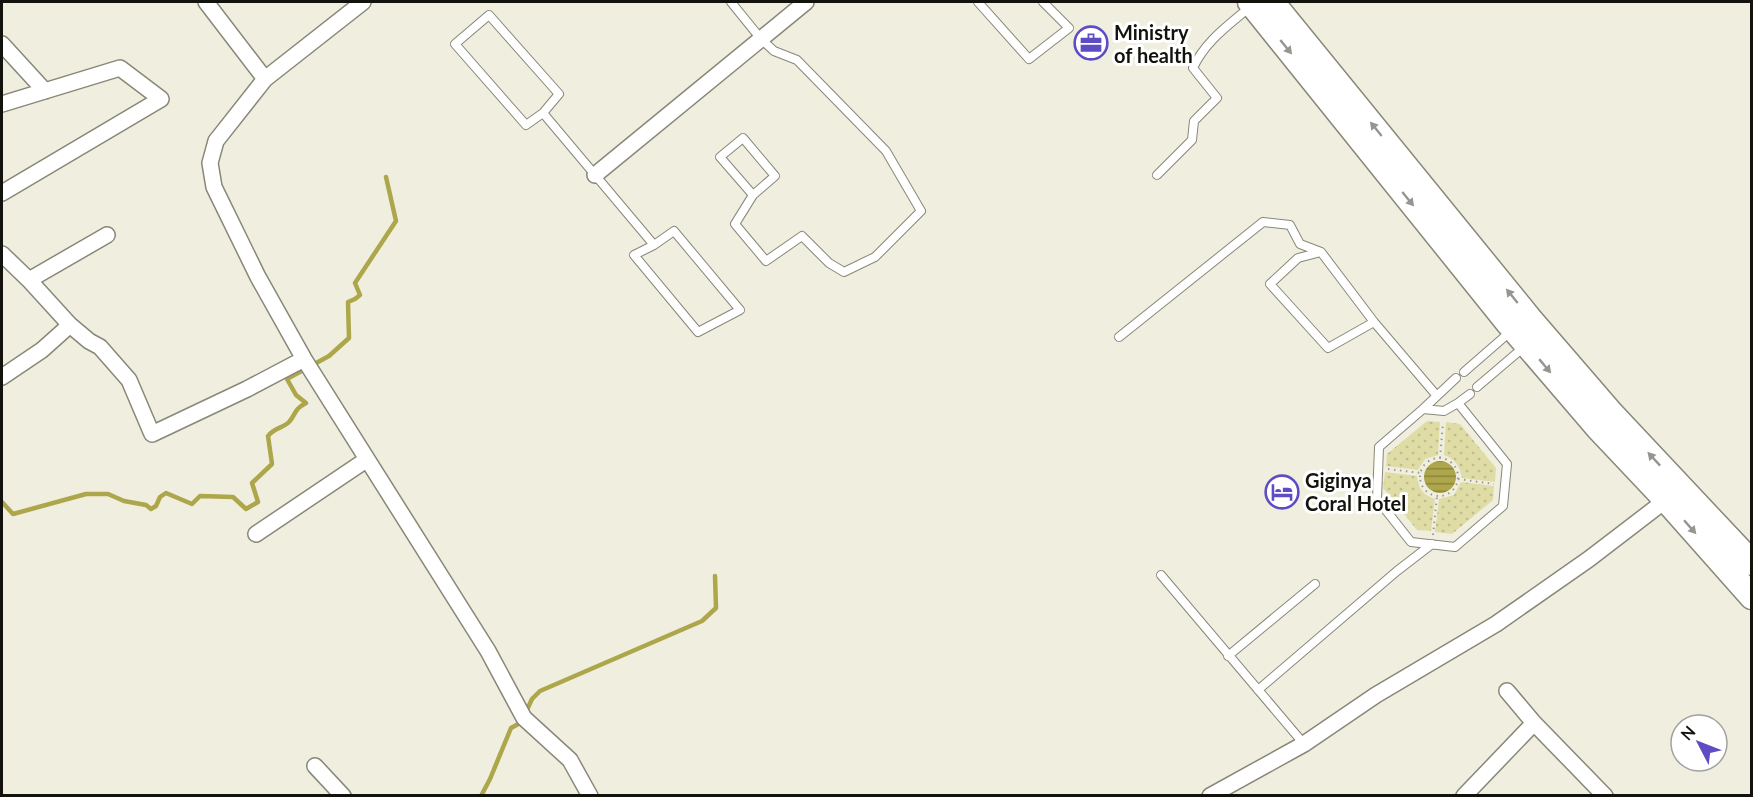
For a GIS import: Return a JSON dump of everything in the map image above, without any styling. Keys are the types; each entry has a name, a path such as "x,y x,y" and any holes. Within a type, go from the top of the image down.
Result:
{"main road":[{"path":"1258,3 1520,336 1598,428 1752,597"},
{"path":"1258,3 1612,414 1752,563"}],"street":[{"path":"206,2 265,79"},
{"path":"360,2 265,79 216,141 210,163 214,187 258,277 304,359 482,641 524,718 570,760 589,795"},
{"path":"595,175 806,2"},
{"path":"2,44 45,92"},
{"path":"2,104 120,68 161,99 2,193"},
{"path":"29,280 107,235"},
{"path":"2,254 70,325 100,347 129,380 152,434 304,359"},
{"path":"2,377 42,350 70,325"},
{"path":"256,534 366,460"},
{"path":"1210,795 1304,744 1376,695 1496,624 1666,500"},
{"path":"1507,691 1534,723 1605,795"},
{"path":"1464,795 1534,723"},
{"path":"315,766 343,795"}],"lane":[{"path":"731,2 761,39 774,51 796,60 886,151 921,211 875,257 844,272 829,263 802,236 766,261 735,224 753,195 775,176 743,138 720,157 753,195"},
{"path":"978,2 1029,59 1069,28 1043,2"},
{"path":"1156,175 1192,140 1194,121 1217,98 1193,68 1198,56 1214,37 1258,3"},
{"path":"489,15 559,94 543,113 526,125 455,44 489,15"},
{"path":"543,113 654,245"},
{"path":"1119,337 1263,222 1290,225 1300,244 1321,252 1374,322 1437,396"},
{"path":"674,231 740,310 698,332 634,255 654,245 674,231"},
{"path":"1321,252 1298,258 1269,284 1328,348 1374,322"},
{"path":"1464,372 1520,336"},
{"path":"1478,387 1520,336"},
{"path":"1456,378 1424,409 1378,447 1377,499 1411,542 1455,547 1503,506 1507,464 1458,403"},
{"path":"1424,409 1444,411 1470,394"},
{"path":"1258,690 1396,571 1432,544"},
{"path":"1161,575 1304,744"},
{"path":"1228,656 1315,584"}],"path":[{"path":"1440,458 1444,411"},
{"path":"1440,458 1454,465 1458,479 1452,492 1437,496 1425,489 1421,473 1427,462 1440,458"},
{"path":"1376,468 1421,473"},
{"path":"1458,479 1505,485"},
{"path":"1432,544 1437,496"}],"shaded area":[{"path":"1427,421 1440,422 1438,455 1425,459 1418,470 1386,466 1387,454"},
{"path":"1446,422 1460,424 1496,468 1495,482 1462,478 1456,464 1444,455"},
{"path":"1440,461 1452,465 1456,477 1452,489 1440,493 1428,489 1424,477 1428,465"},
{"path":"1385,472 1417,476 1422,490 1435,499 1431,531 1417,530 1383,488"},
{"path":"1461,482 1494,486 1493,500 1452,534 1435,532 1439,499 1454,495"}],"waterway":[{"path":"2,502 13,514 86,494 108,494 124,501 146,505 151,509 166,493 192,504 200,496 233,497 246,509 258,502 252,483 272,464 268,436 289,422 297,410 306,403 296,395 287,379 329,356 349,338 348,302 360,295 355,283 396,221 386,177"},
{"path":"525,714 532,699 540,691 702,621 716,608 715,576"},
{"path":"481,796 511,728 522,722"}],"place":[{"name":"Ministry of health","path":"1091,43"},
{"name":"Giginya Coral Hotel","path":"1282,492"}]}
